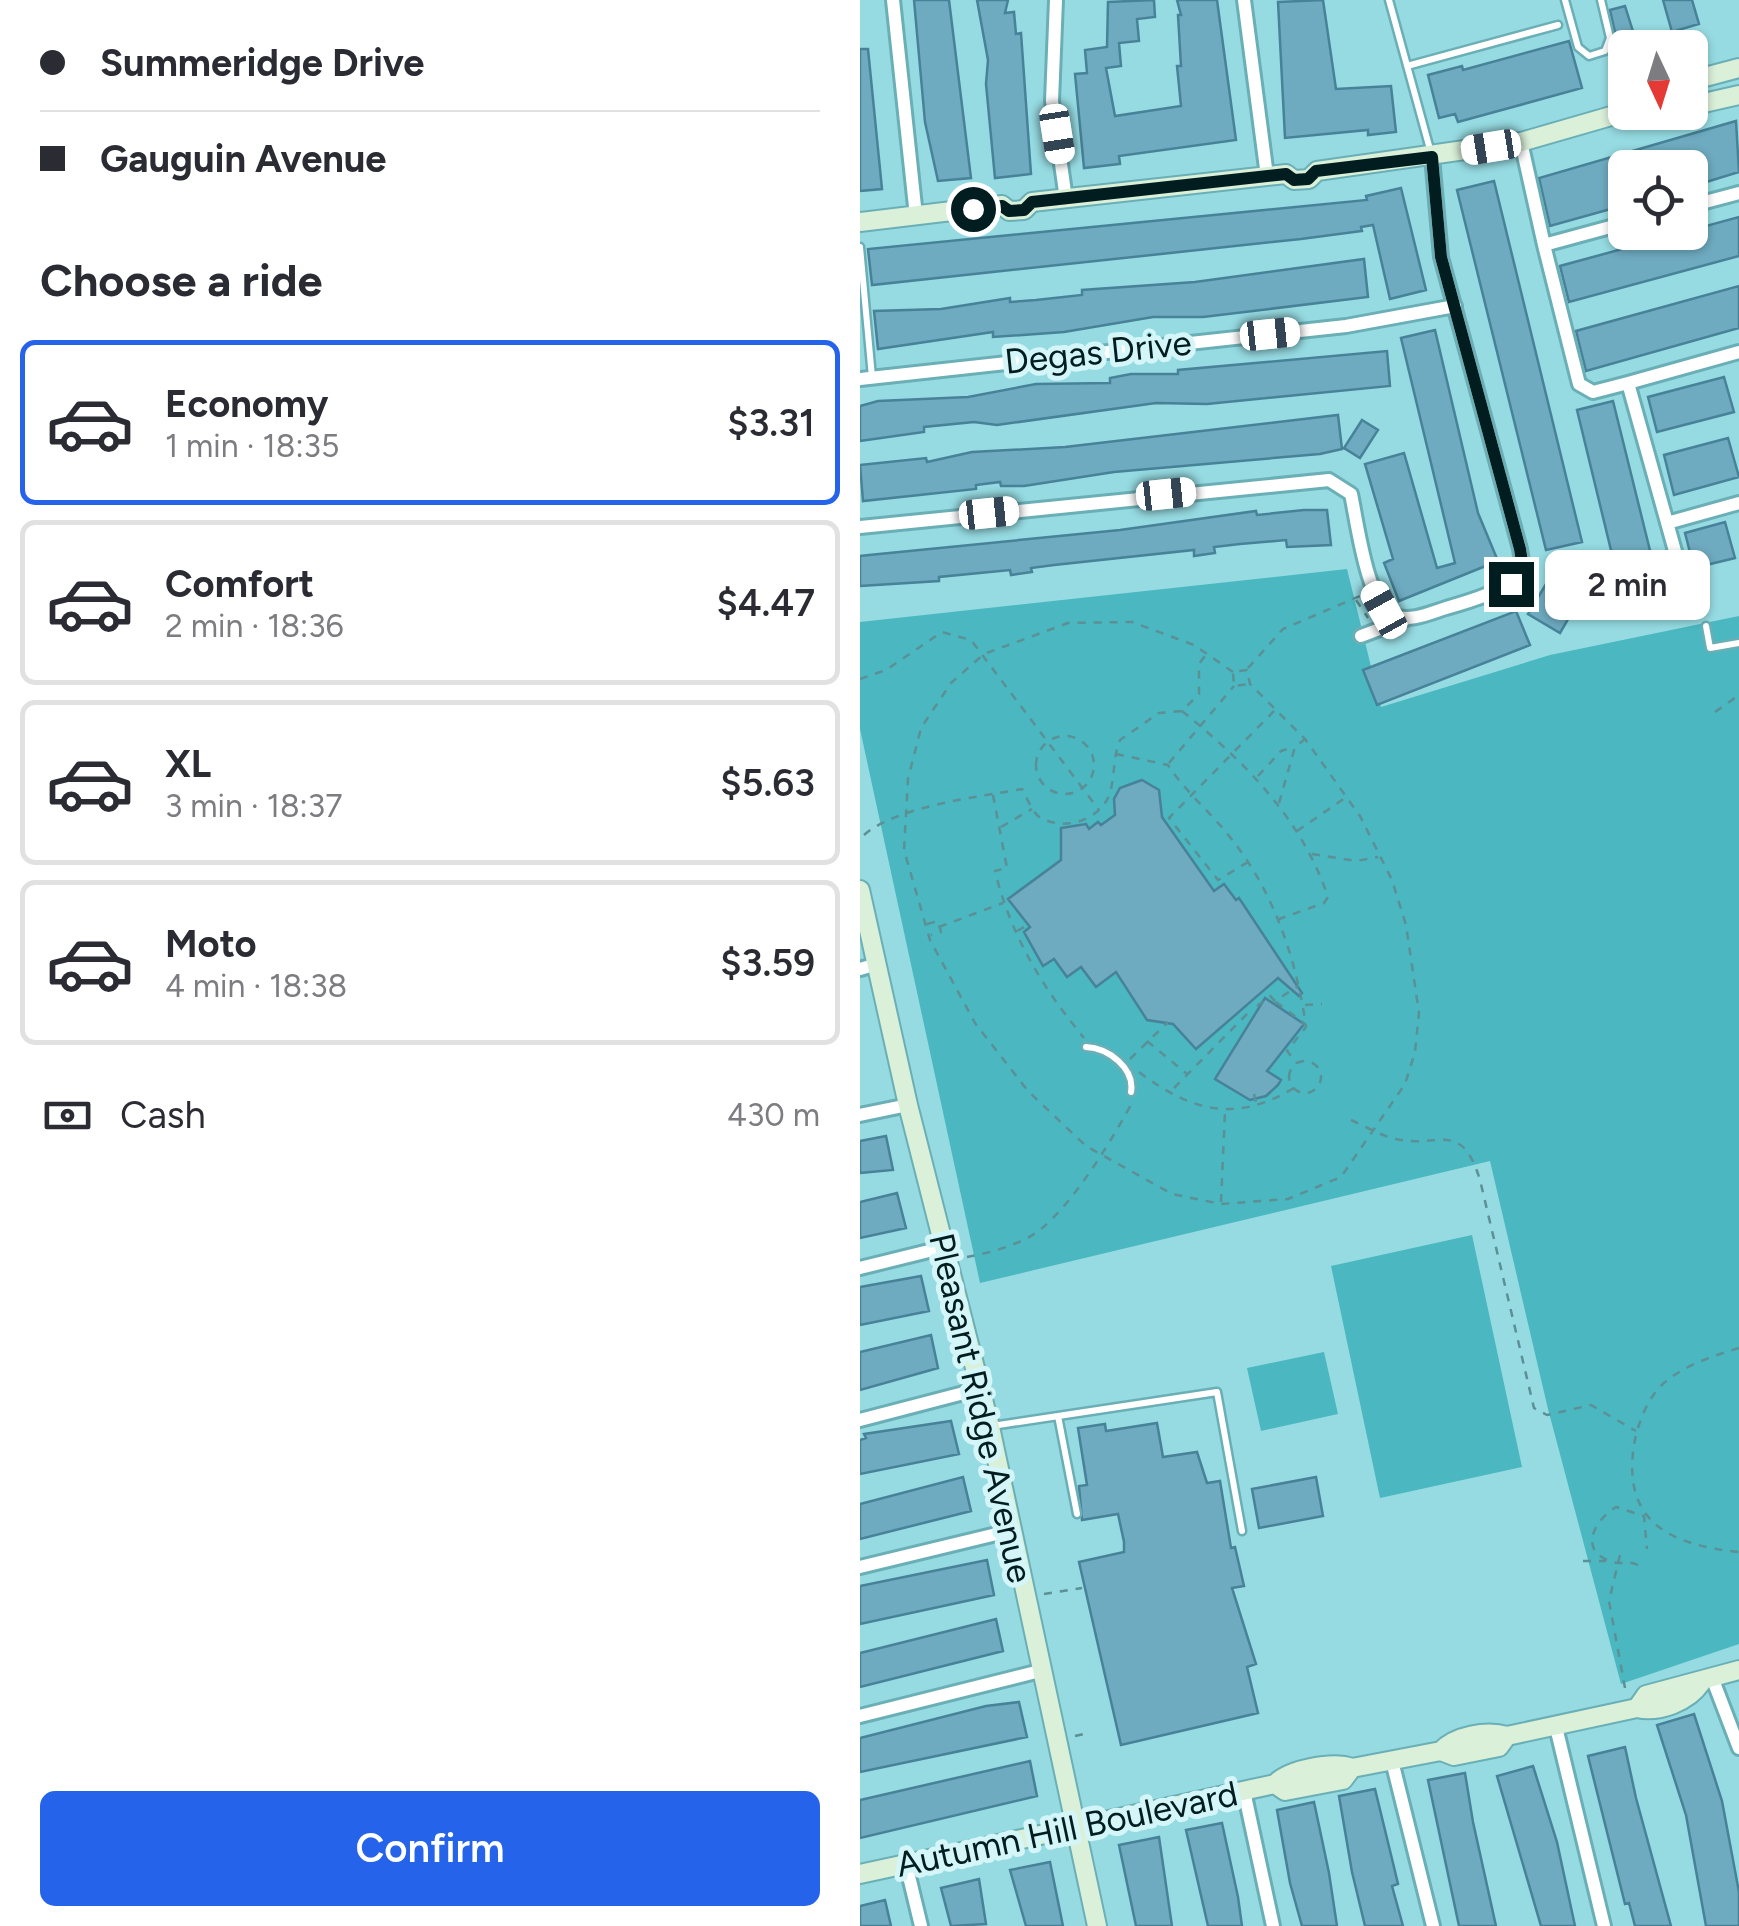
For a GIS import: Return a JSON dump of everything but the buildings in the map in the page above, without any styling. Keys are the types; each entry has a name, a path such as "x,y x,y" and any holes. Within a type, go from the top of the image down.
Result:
{"street":[{"path":"893,0 916,216"},
{"path":"1056,0 1052,101 1066,198"},
{"path":"1244,0 1277,175"},
{"path":"1708,77 1739,68"},
{"path":"1708,102 1739,95"},
{"path":"860,222 1002,206 1009,211 1024,210 1032,202 1277,175 1308,179 1316,171 1521,142 1608,117"},
{"path":"1521,142 1579,384 1593,392 1738,355"},
{"path":"1362,636 1479,598 1524,574 1436,228 1432,157"},
{"path":"1708,201 1739,193"},
{"path":"1544,244 1608,227"},
{"name":"Degas Drive","path":"866,379 1346,326 1455,306"},
{"path":"1628,382 1687,594"},
{"path":"860,527 1329,480 1351,494 1373,590 1384,610 1409,618"},
{"path":"1667,523 1739,503"},
{"name":"Pleasant Ridge Avenue","path":"860,890 869,967 990,1427 1009,1531 1097,1926"},
{"path":"860,1115 908,1105"},
{"path":"860,1268 945,1246"},
{"path":"860,1420 980,1390"},
{"path":"860,1567 1009,1531"},
{"name":"Autumn Hill Boulevard","path":"860,1874 1275,1784 1285,1790 1343,1780 1352,1768 1441,1751 1454,1756 1499,1747 1507,1736 1636,1708 1652,1711 1693,1695 1707,1681 1739,1670"},
{"path":"860,1716 1040,1671"},
{"path":"1707,1681 1739,1748"},
{"path":"1556,1727 1604,1926"},
{"path":"1392,1761 1432,1926"},
{"path":"1244,1791 1273,1926"},
{"path":"906,1864 921,1926"}],"lane":[{"path":"1389,0 1432,157"},
{"path":"1565,0 1578,47 1589,56 1605,51 1610,38 1601,0"},
{"path":"1407,66 1558,25"},
{"path":"860,247 866,379"},
{"path":"1706,626 1710,648 1739,643"},
{"path":"1086,1046 1107,1051 1128,1072 1134,1094"},
{"path":"990,1427 1217,1392 1242,1531"},
{"path":"1058,1416 1077,1514"}],"path":[{"path":"1247,670 1250,684 1305,739 1349,796 1380,857 1406,925 1419,1013 1411,1068 1376,1130 1342,1177 1288,1199 1221,1204 1172,1194 1079,1141 1028,1091 975,1023 930,935 904,850 908,780 921,728 951,683 984,654 1068,623 1132,622 1207,653 1233,672 1247,670 1283,628 1373,590"},
{"path":"1356,598 1370,619"},
{"path":"860,679 886,670 942,632 970,640 1100,812"},
{"path":"864,835 874,826 906,816 1022,790 1032,808 1055,823 1076,822 1100,812 1110,792 1114,754 1120,740 1159,713 1182,711 1199,694 1199,664 1207,653"},
{"path":"1233,672 1234,686"},
{"path":"1168,764 1234,686 1250,684"},
{"path":"1716,712 1739,696"},
{"path":"1249,862 1218,880 1170,818 1276,709"},
{"path":"1182,711 1233,753 1256,778 1279,804 1310,854 1328,896 1324,903 1278,919"},
{"path":"1072,737 1089,748 1094,770 1082,788 1062,794 1043,784 1037,760 1049,742 1072,737"},
{"path":"1256,778 1281,751 1305,739"},
{"path":"1279,804 1295,747"},
{"path":"1114,754 1168,764 1249,862 1278,919 1303,1005 1306,1024 1288,1051 1297,1063"},
{"path":"993,794 1007,868 996,870 1016,932 1038,980 1086,1040 1095,1040"},
{"path":"1296,832 1349,796"},
{"path":"1001,833 1001,826 1032,808"},
{"path":"1310,854 1356,861 1380,857"},
{"path":"939,927 1004,903"},
{"path":"926,925 938,921 941,932 930,935"},
{"path":"1016,932 1028,924"},
{"path":"1275,1001 1298,986"},
{"path":"1257,1006 1270,996 1306,1024"},
{"path":"1303,1005 1322,1004"},
{"path":"1172,1090 1246,1014"},
{"path":"1128,1062 1168,1022"},
{"path":"1147,1041 1188,1074"},
{"path":"1118,1053 1150,1080 1204,1108 1225,1111 1257,1108 1294,1088 1310,1092 1321,1079 1314,1063 1297,1063"},
{"path":"1294,1088 1289,1075 1297,1063"},
{"path":"1143,1088 1150,1080"},
{"path":"967,1257 1026,1239 1043,1228 1102,1154 1134,1094"},
{"path":"1254,1094 1257,1108"},
{"path":"1221,1204 1225,1111"},
{"path":"1351,1120 1403,1140 1447,1140 1474,1161 1534,1408 1547,1415 1591,1405 1636,1431"},
{"path":"1647,1549 1644,1516 1630,1473 1636,1431 1661,1385 1701,1360 1739,1348"},
{"path":"1609,1562 1593,1548 1590,1534 1597,1518 1616,1507 1644,1516 1670,1536 1739,1552"},
{"path":"1620,1555 1609,1601 1625,1688"},
{"path":"1583,1561 1638,1565"},
{"path":"1044,1594 1082,1588"}],"shaded area":[{"path":"1347,569 1381,707 1550,655 1739,616 1739,1644 1621,1684 1548,1409 1490,1161 980,1283 860,729 860,622"},
{"path":"1472,1235 1522,1467 1380,1498 1331,1266"},
{"path":"1324,1352 1338,1414 1261,1431 1247,1368"}],"route":[{"path":"973,209 1002,206 1009,211 1024,210 1032,202 1286,174 1294,180 1308,179 1316,171 1432,157 1434,214 1441,257 1520,549 1524,574 1511,584"}]}
